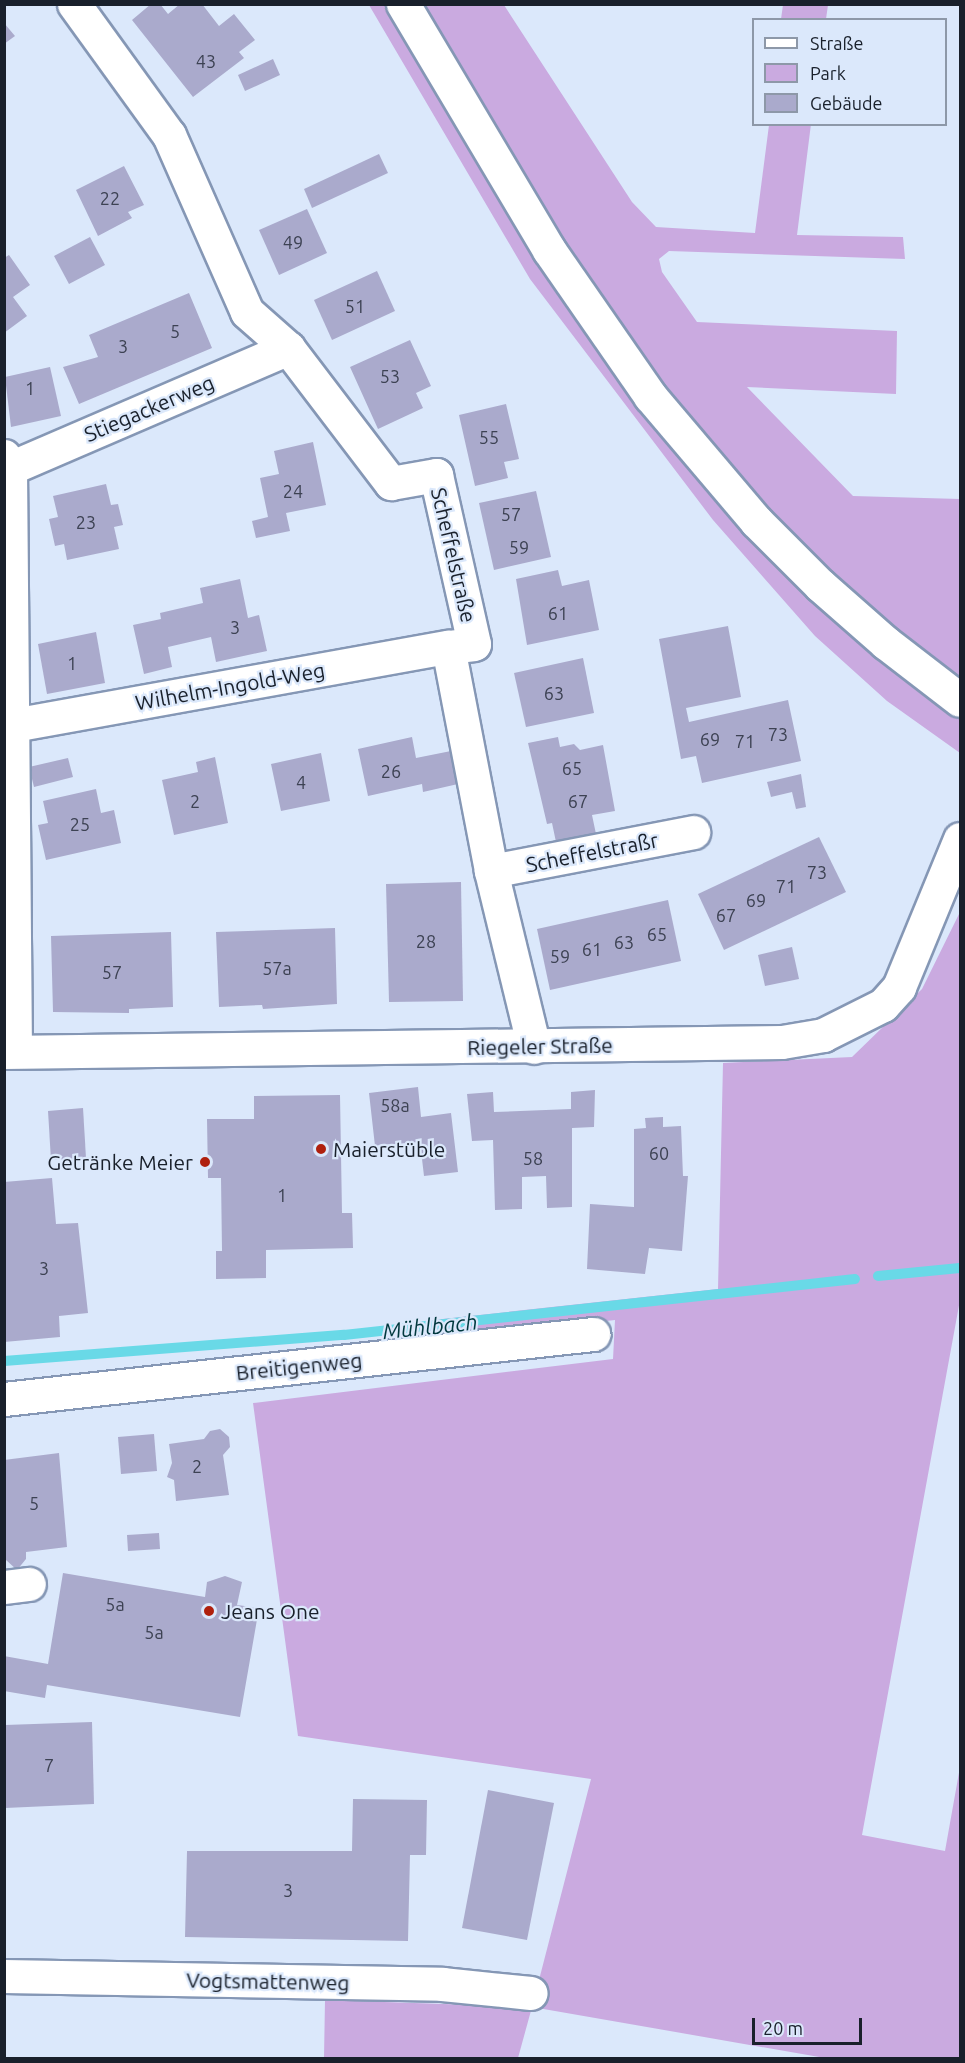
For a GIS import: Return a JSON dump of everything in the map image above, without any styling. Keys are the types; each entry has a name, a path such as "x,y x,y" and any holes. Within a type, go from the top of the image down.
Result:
{"street":[{"name":"Scheffelstraße","path":"74,4 169,135 247,312 288,348 391,483 436,475 474,644 448,647 491,871 534,1047"},
{"path":"403,4 549,250 650,396 756,521 820,585 886,643 960,699"},
{"name":"Stiegackerweg","path":"7,462 288,348"},
{"path":"7,462 13,725 10,1051"},
{"name":"Wilhelm-Ingold-Weg","path":"13,725 448,647"},
{"name":"Scheffelstraßr","path":"491,871 693,832"},
{"name":"Riegeler Straße","path":"10,1051 534,1047 782,1042 823,1035 850,1024 883,1005 898,987 960,839"},
{"name":"Breitigenweg","path":"4,1399 593,1334"},
{"name":"Vogtsmattenweg","path":"4,1976 442,1984 531,1993"}],"green space":[{"path":"369,5 504,5 632,202 656,227 755,233 769,126 811,126 797,235 903,237 905,259 669,251 659,259 662,272 697,322 897,331 896,394 747,387 853,496 960,499 960,753 887,701 815,636 713,520 530,279"},
{"path":"783,5 828,5 826,18 781,18"},
{"path":"960,912 960,1300 862,1835 945,1851 960,1767 960,2058 825,2058 532,2007 591,1779 298,1736 253,1403 613,1359 615,1320 428,1342 424,1321 718,1289 723,1063 852,1057 922,989"},
{"path":"325,2000 532,2007 518,2058 324,2058"}],"building":[{"path":"151,4 160,4 168,14 180,4 202,4 219,26 234,14 255,40 239,52 244,58 193,97 132,20"},
{"path":"4,23 15,36 4,44"},
{"path":"273,59 280,75 245,91 238,75"},
{"path":"379,154 388,173 312,208 304,189"},
{"path":"124,166 144,205 128,212 132,218 98,236 76,190"},
{"path":"307,209 327,253 279,275 259,230"},
{"path":"90,237 105,265 69,284 54,256"},
{"path":"9,255 30,285 13,297 27,316 4,333 4,258"},
{"path":"377,271 395,311 332,340 314,300"},
{"path":"189,293 212,348 79,404 63,367 98,357 89,335"},
{"path":"410,340 431,386 416,393 423,408 378,429 350,367"},
{"path":"50,367 61,416 11,427 5,377"},
{"path":"506,404 519,459 504,462 508,478 475,486 459,415"},
{"path":"313,442 326,505 286,513 290,531 256,538 252,521 268,517 260,478 279,474 274,451"},
{"path":"106,484 111,505 118,504 123,525 114,527 119,549 67,560 64,544 55,546 49,519 58,517 53,496"},
{"path":"536,491 551,557 494,570 479,503"},
{"path":"558,570 562,586 589,580 599,630 527,645 516,579"},
{"path":"240,579 248,618 259,615 267,651 216,662 211,637 168,647 172,667 144,674 133,625 161,619 160,613 203,603 200,588"},
{"path":"728,626 741,697 686,708 689,722 788,700 801,761 702,783 696,756 681,759 659,639"},
{"path":"96,632 105,683 47,694 38,644"},
{"path":"583,658 594,713 526,727 514,673"},
{"path":"412,737 416,758 451,751 458,784 423,792 422,784 368,796 358,749"},
{"path":"558,737 560,747 574,744 580,750 603,745 615,811 592,815 596,834 556,842 552,823 547,824 528,743"},
{"path":"321,753 330,801 281,811 271,764"},
{"path":"215,757 228,823 174,835 162,780 198,772 196,762"},
{"path":"68,758 73,777 34,787 29,767"},
{"path":"801,774 806,807 796,809 792,792 771,797 767,782"},
{"path":"96,789 101,813 114,810 121,843 46,860 38,825 48,823 43,801"},
{"path":"819,837 846,892 724,950 698,894"},
{"path":"461,882 463,1001 389,1002 386,884"},
{"path":"668,900 681,961 550,990 537,929"},
{"path":"335,928 337,1004 263,1009 262,1005 219,1007 216,932"},
{"path":"171,932 173,1007 129,1009 129,1013 53,1012 51,936"},
{"path":"792,947 799,979 765,986 758,955"},
{"path":"418,1087 421,1117 451,1113 458,1172 424,1176 420,1142 375,1146 369,1093"},
{"path":"595,1090 594,1127 572,1128 572,1207 547,1208 546,1176 522,1177 522,1209 495,1210 493,1140 472,1141 467,1094 493,1092 494,1112 571,1109 571,1092"},
{"path":"340,1095 342,1213 352,1213 353,1248 266,1250 266,1278 216,1279 216,1251 222,1251 221,1178 208,1178 207,1119 254,1119 254,1096"},
{"path":"83,1108 86,1158 51,1160 48,1111"},
{"path":"663,1117 663,1127 681,1126 683,1176 688,1176 682,1251 649,1248 645,1274 587,1269 590,1204 634,1207 634,1129 646,1128 645,1118"},
{"path":"52,1178 56,1224 78,1223 88,1313 59,1316 60,1337 4,1342 4,1182"},
{"path":"220,1429 229,1437 230,1447 223,1455 229,1495 176,1501 174,1480 167,1477 172,1463 169,1444 204,1439 210,1431"},
{"path":"154,1434 157,1471 121,1474 118,1437"},
{"path":"59,1453 67,1547 26,1552 26,1559 17,1570 6,1560 4,1554 4,1460"},
{"path":"159,1533 160,1549 128,1551 127,1535"},
{"path":"63,1573 205,1597 207,1582 225,1576 242,1582 237,1605 259,1608 240,1717 47,1685 45,1698 4,1691 4,1656 48,1664"},
{"path":"92,1722 94,1804 5,1808 5,1725"},
{"path":"488,1790 554,1803 527,1940 462,1928"},
{"path":"353,1799 427,1800 426,1855 410,1855 408,1941 185,1937 187,1851 352,1851"}],"waterway":[{"name":"Mühlbach","path":"878,1276 960,1268"},
{"name":"Mühlbach","path":"4,1361 344,1335 855,1279"}],"place":[{"name":"Maierstüble","path":"321,1149"},
{"name":"Getränke Meier","path":"205,1162"},
{"name":"Jeans One","path":"209,1611"}]}
